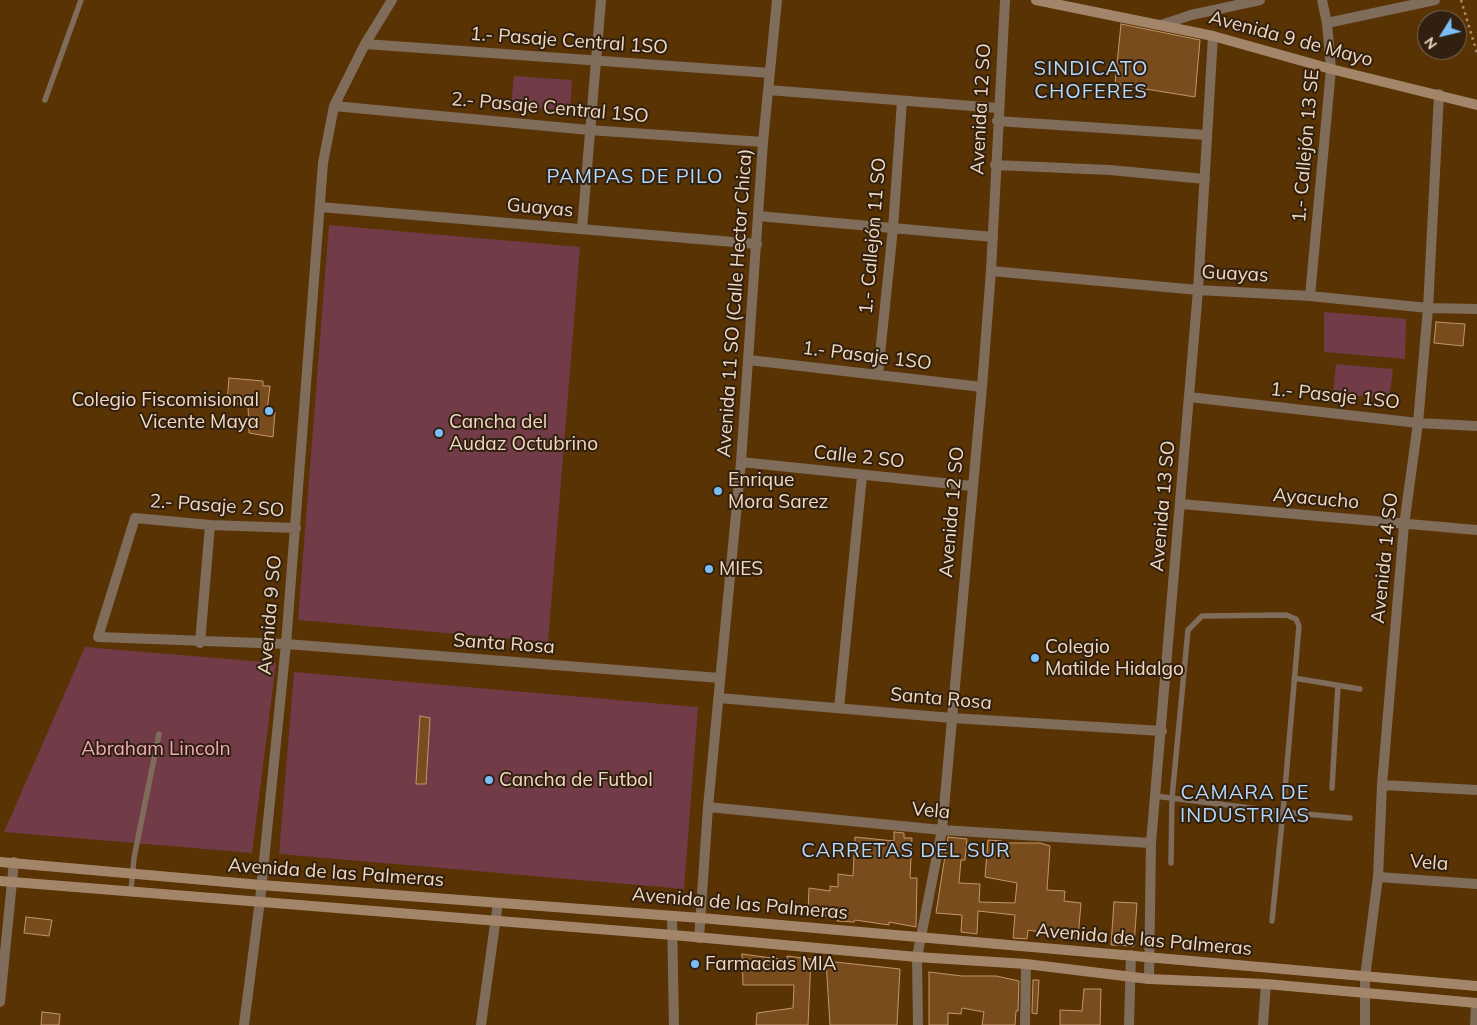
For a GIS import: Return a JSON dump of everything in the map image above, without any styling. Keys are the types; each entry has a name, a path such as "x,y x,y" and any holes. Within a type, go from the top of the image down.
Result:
{"street":[{"name":"Avenida 9 SO","path":"244,1025 260,900 286,644 323,163 334,106 365,44 392,0"},
{"path":"582,229 601,0"},
{"name":"Avenida 11 SO (Calle Hector Chica)","path":"699,938 708,807 741,462 758,216 777,0"},
{"name":"Avenida 12 SO","path":"918,1025 917,957 942,830 982,387 1006,0"},
{"name":"Avenida 9 de Mayo","path":"1036,0 1213,36 1331,69 1439,94 1477,105"},
{"path":"1161,25 1191,15 1260,0"},
{"name":"1.- Callejón 13 SE","path":"1310,296 1331,69 1327,22 1322,0"},
{"path":"1327,22 1435,0"},
{"name":"Avenida 13 SO","path":"1149,979 1151,843 1198,290 1213,36"},
{"name":"1.- Pasaje Central 1SO","path":"365,44 770,73"},
{"path":"768,90 998,108"},
{"name":"Avenida 14 SO","path":"1365,1025 1367,993 1365,977 1378,877 1382,784 1404,524 1418,423 1428,308 1439,94"},
{"name":"1.- Callejón 11 SO","path":"878,374 893,228 902,101"},
{"name":"2.- Pasaje Central 1SO","path":"334,106 589,130 764,142"},
{"path":"998,121 1207,135"},
{"path":"995,165 1110,170 1206,179"},
{"name":"Guayas","path":"320,207 757,244"},
{"path":"758,216 992,237"},
{"name":"Guayas","path":"990,271 1198,290 1310,296 1428,308 1477,309"},
{"name":"1.- Pasaje 1SO","path":"748,360 982,387"},
{"name":"1.- Pasaje 1SO","path":"1189,397 1418,423 1477,426"},
{"name":"Calle 2 SO","path":"741,462 972,486"},
{"path":"839,708 862,476"},
{"name":"Ayacucho","path":"1181,504 1477,530"},
{"name":"2.- Pasaje 2 SO","path":"98,637 135,518 210,526 296,528"},
{"path":"200,642 210,526"},
{"name":"Santa Rosa","path":"98,637 286,644 720,678"},
{"name":"Santa Rosa","path":"719,698 952,718 1162,731"},
{"path":"1382,784 1477,790"},
{"name":"Vela","path":"708,807 942,830 1151,843"},
{"name":"Avenida de las Palmeras","path":"0,862 261,885 701,918 1477,986"},
{"path":"0,1002 14,862"},
{"name":"Vela","path":"1378,877 1477,884"},
{"name":"Avenida de las Palmeras","path":"0,881 260,900 672,934 917,957 1026,964 1149,979 1266,984 1477,1003"},
{"path":"482,1025 498,902"},
{"path":"672,916 674,1025"},
{"path":"1129,1025 1131,955"},
{"path":"1025,1025 1026,964"},
{"path":"1263,1025 1266,984"},
{"path":"1475,1025 1477,1003"}],"lane":[{"path":"45,100 81,0"},
{"path":"1171,863 1172,798 1188,630 1202,616 1286,615 1296,619 1299,626 1272,921"},
{"path":"1294,678 1360,689"},
{"path":"1332,788 1338,685"},
{"path":"131,890 132,873 159,734"},
{"path":"1156,796 1283,812 1350,818"}],"path":[{"path":"1461,0 1477,53"}],"green space":[{"path":"514,76 572,80 570,110 511,107"},
{"name":"Cancha del Audaz Octubrino","path":"329,225 580,247 548,642 298,620"},
{"path":"1324,312 1406,319 1405,359 1324,352"},
{"path":"1336,364 1393,369 1389,399 1333,393"},
{"name":"Abraham Lincoln","path":"85,647 276,663 252,853 4,832"},
{"name":"Cancha de Futbol","path":"294,672 698,707 684,889 279,854"}],"building":[{"path":"1121,24 1200,40 1195,97 1115,84"},
{"path":"1436,322 1465,324 1463,346 1434,343"},
{"path":"229,378 263,381 263,386 270,386 267,411 275,412 273,437 249,433 248,405 227,403"},
{"path":"420,716 430,718 426,784 416,784"},
{"path":"894,832 904,833 904,838 912,838 910,878 917,878 916,927 889,922 889,925 855,920 854,922 837,921 838,917 808,914 809,888 830,891 830,886 838,887 838,874 853,876 855,837 894,841"},
{"path":"948,837 967,839 965,860 961,860 959,883 980,884 979,902 1015,903 1017,883 985,877 988,840 1002,841 1001,843 1040,843 1050,846 1047,890 1065,891 1064,901 1081,903 1078,938 1028,930 1027,939 1013,938 1015,915 978,911 977,934 961,932 962,915 936,913"},
{"path":"1114,902 1137,903 1134,946 1111,945"},
{"path":"26,917 52,920 49,936 24,933"},
{"path":"742,954 787,960 787,956 811,959 808,1025 756,1025 757,1013 793,1008 794,985 743,985"},
{"path":"826,961 900,969 897,1025 830,1025"},
{"path":"929,972 962,976 996,976 1019,981 1018,1011 1016,1011 1015,1025 982,1025 984,1012 962,1008 961,1014 948,1013 948,1025 929,1025"},
{"path":"1033,980 1039,980 1037,1014 1032,1013"},
{"path":"1084,989 1101,989 1100,1025 1060,1025 1060,1010 1082,1011"},
{"path":"42,1012 60,1014 59,1025 41,1025"}],"place":[{"name":"Colegio Fiscomisional Vicente Maya","path":"269,411"},
{"name":"Cancha del Audaz Octubrino","path":"439,433"},
{"name":"Enrique Mora Sarez","path":"718,491"},
{"name":"MIES","path":"709,569"},
{"name":"Colegio Matilde Hidalgo","path":"1035,658"},
{"name":"Cancha de Futbol","path":"489,780"},
{"name":"Farmacias MIA","path":"695,964"}],"district":[{"name":"SINDICATO CHOFERES","path":"1091,80"},
{"name":"PAMPAS DE PILO","path":"635,177"},
{"name":"CAMARA DE INDUSTRIAS","path":"1245,804"},
{"name":"CARRETAS DEL SUR","path":"906,851"}]}
